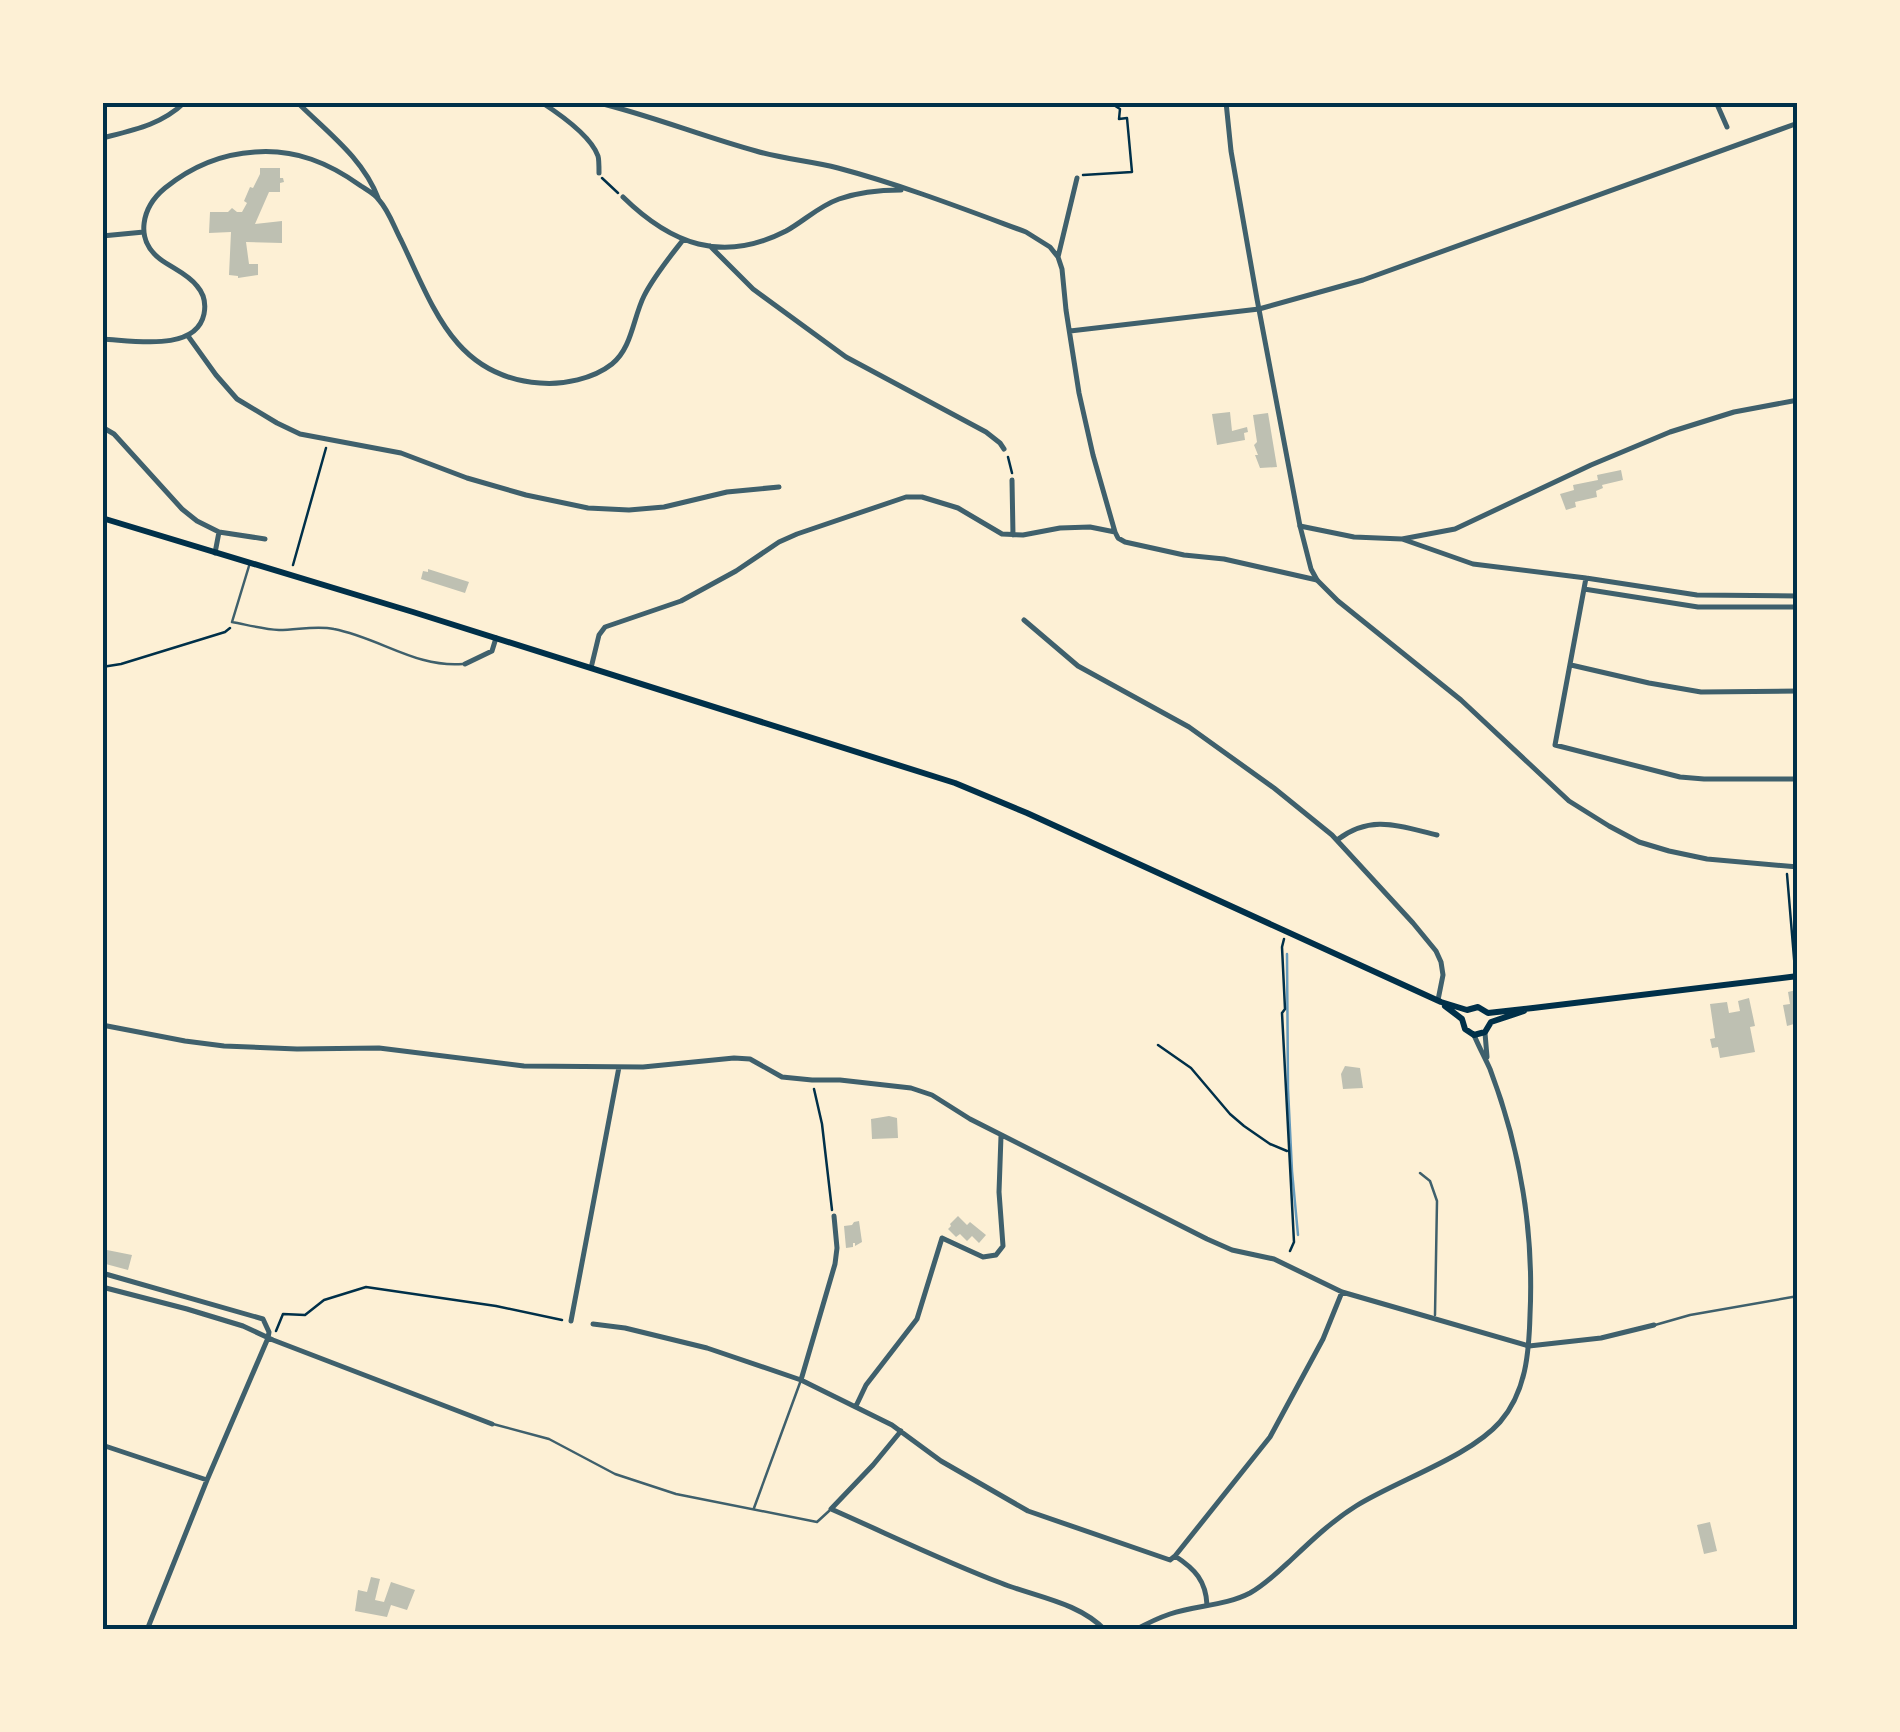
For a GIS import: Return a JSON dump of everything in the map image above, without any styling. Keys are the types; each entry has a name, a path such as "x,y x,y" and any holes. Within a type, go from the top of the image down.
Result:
{"main road":[{"path":"102,518 955,784 1439,1001 1467,1010 1533,1008 1797,977"},
{"path":"1439,1001 1462,1019 1465,1029 1474,1035 1485,1032 1491,1022 1533,1008"},
{"path":"1462,1019 1467,1010"},
{"path":"1488,1012 1491,1022"}],"street":[{"path":"102,138 166,119 186,102"},
{"path":"297,102 360,164 441,322 456,344 494,373 519,381 564,383 614,363 628,344 644,295 683,240"},
{"path":"540,102 590,144 598,156 598,173"},
{"path":"594,102 752,150 864,175 1026,232 1050,246 1062,269 1084,415 1118,538 1317,580"},
{"path":"1226,102 1234,169 1300,526 1317,580 1462,700 1569,801 1607,826 1669,851 1714,860 1798,867"},
{"path":"1716,102 1726,127"},
{"path":"1070,331 1259,309 1363,280 1798,123"},
{"path":"102,339 171,340 188,336 202,322 202,294 194,282 154,254 144,232 147,208 164,189 202,165 239,153 269,151 310,158 340,171 378,198"},
{"path":"1058,256 1077,178"},
{"path":"623,197 651,223 683,240 710,246 765,239 839,199 867,192 904,190"},
{"path":"102,236 144,232"},
{"path":"710,246 753,289 832,347 986,432 1004,449"},
{"path":"188,336 228,389 250,409 300,434 400,453 526,495 588,508 628,510 779,487"},
{"path":"1402,540 1455,529 1670,432 1734,412 1798,400"},
{"path":"102,427 114,434 196,521 219,532 264,540"},
{"path":"1012,480 1013,535"},
{"path":"591,668 604,627 681,601 778,542 906,497 943,502 1002,534 1090,527 1115,532"},
{"path":"1300,526 1402,540 1473,564 1697,595 1798,596"},
{"path":"216,554 219,532"},
{"path":"1586,578 1556,746 1680,777 1798,779"},
{"path":"1584,589 1698,607 1798,607"},
{"path":"1024,620 1078,666 1189,727 1274,788 1337,840 1436,951 1443,975 1439,1001"},
{"path":"465,664 492,651 496,638"},
{"path":"1570,664 1701,692 1798,691"},
{"path":"1337,840 1348,831 1372,824 1437,835"},
{"path":"102,1026 224,1046 378,1048 507,1065 619,1067 750,1059 782,1077 911,1088 932,1095 967,1118 1217,1244 1294,1267 1342,1292 1529,1346 1600,1338 1654,1325"},
{"path":"1485,1032 1488,1065"},
{"path":"1135,1630 1169,1614 1234,1600 1257,1589 1341,1516 1460,1452 1490,1431 1509,1410 1525,1373 1529,1346 1532,1280 1526,1205 1516,1152 1488,1065 1474,1035"},
{"path":"570,1321 619,1067"},
{"path":"856,1406 866,1385 917,1319 942,1238 983,1257 996,1255 1004,1246 998,1192 1002,1136"},
{"path":"801,1380 835,1264 834,1216"},
{"path":"102,1273 263,1319 271,1339 207,1480 147,1630"},
{"path":"102,1287 244,1326 492,1424"},
{"path":"593,1324 697,1346 801,1380 901,1431 941,1461 1028,1511 1170,1560 1270,1437 1323,1340 1342,1292"},
{"path":"901,1431 831,1510 1005,1585 1077,1609 1106,1630"},
{"path":"102,1445 207,1480"},
{"path":"1176,1556 1201,1579 1206,1605"}],"lane":[{"path":"250,564 232,622 267,629 330,628 425,662 465,664"},
{"path":"1420,1173 1430,1182 1437,1202 1435,1318"},
{"path":"1654,1325 1708,1311 1798,1296"},
{"path":"754,1510 801,1380"},
{"path":"492,1424 550,1439 615,1474 691,1498 818,1522 831,1510"}],"path":[{"path":"1077,178 1132,172 1127,118 1120,118 1120,109 1110,102"},
{"path":"598,173 623,197"},
{"path":"290,576 328,438"},
{"path":"1004,449 1010,460 1012,480"},
{"path":"102,667 224,632 232,622"},
{"path":"1787,867 1797,977"},
{"path":"1286,932 1282,947 1282,1013 1294,1242 1290,1251"},
{"path":"1158,1046 1191,1068 1244,1126 1288,1152"},
{"path":"814,1088 834,1216"},
{"path":"271,1339 284,1314 305,1314 324,1300 366,1287 570,1321"}],"building":[{"path":"260,168 280,168 284,182 280,183 280,192 269,192 255,224 282,221 282,243 246,242 249,264 258,264 258,275 238,278 229,275 231,232 209,233 210,212 228,212 232,208 242,212"},
{"path":"1230,412 1232,431 1247,427 1245,440 1217,445 1212,414"},
{"path":"1268,413 1277,467 1260,468 1255,455 1253,415"},
{"path":"1621,470 1623,480 1602,485 1596,491 1597,497 1575,502 1576,507 1566,510 1560,494 1574,490 1573,485 1598,480 1597,475"},
{"path":"428,569 469,582 465,593 421,579"},
{"path":"1796,990 1796,1033 1794,1024 1787,1026 1783,1005 1790,1004 1788,992"},
{"path":"1749,998 1755,1052 1720,1058 1718,1047 1712,1048 1710,1039 1715,1038 1710,1004 1727,1002 1729,1013 1740,1011 1738,1001"},
{"path":"1345,1066 1360,1068 1363,1088 1343,1089 1341,1074"},
{"path":"897,1118 898,1138 872,1139 871,1119"},
{"path":"958,1216 986,1235 979,1243 972,1236 967,1241 960,1234 956,1237 948,1229"},
{"path":"859,1221 862,1242 846,1248 844,1226"},
{"path":"102,1249 132,1255 128,1270 102,1263"},
{"path":"1710,1522 1717,1551 1704,1554 1697,1525"},
{"path":"371,1577 380,1579 375,1600 384,1602 391,1582 415,1590 407,1610 391,1605 387,1617 355,1611 358,1590 367,1592"}],"waterway":[{"path":"1287,954 1288,1089 1298,1235"}]}
